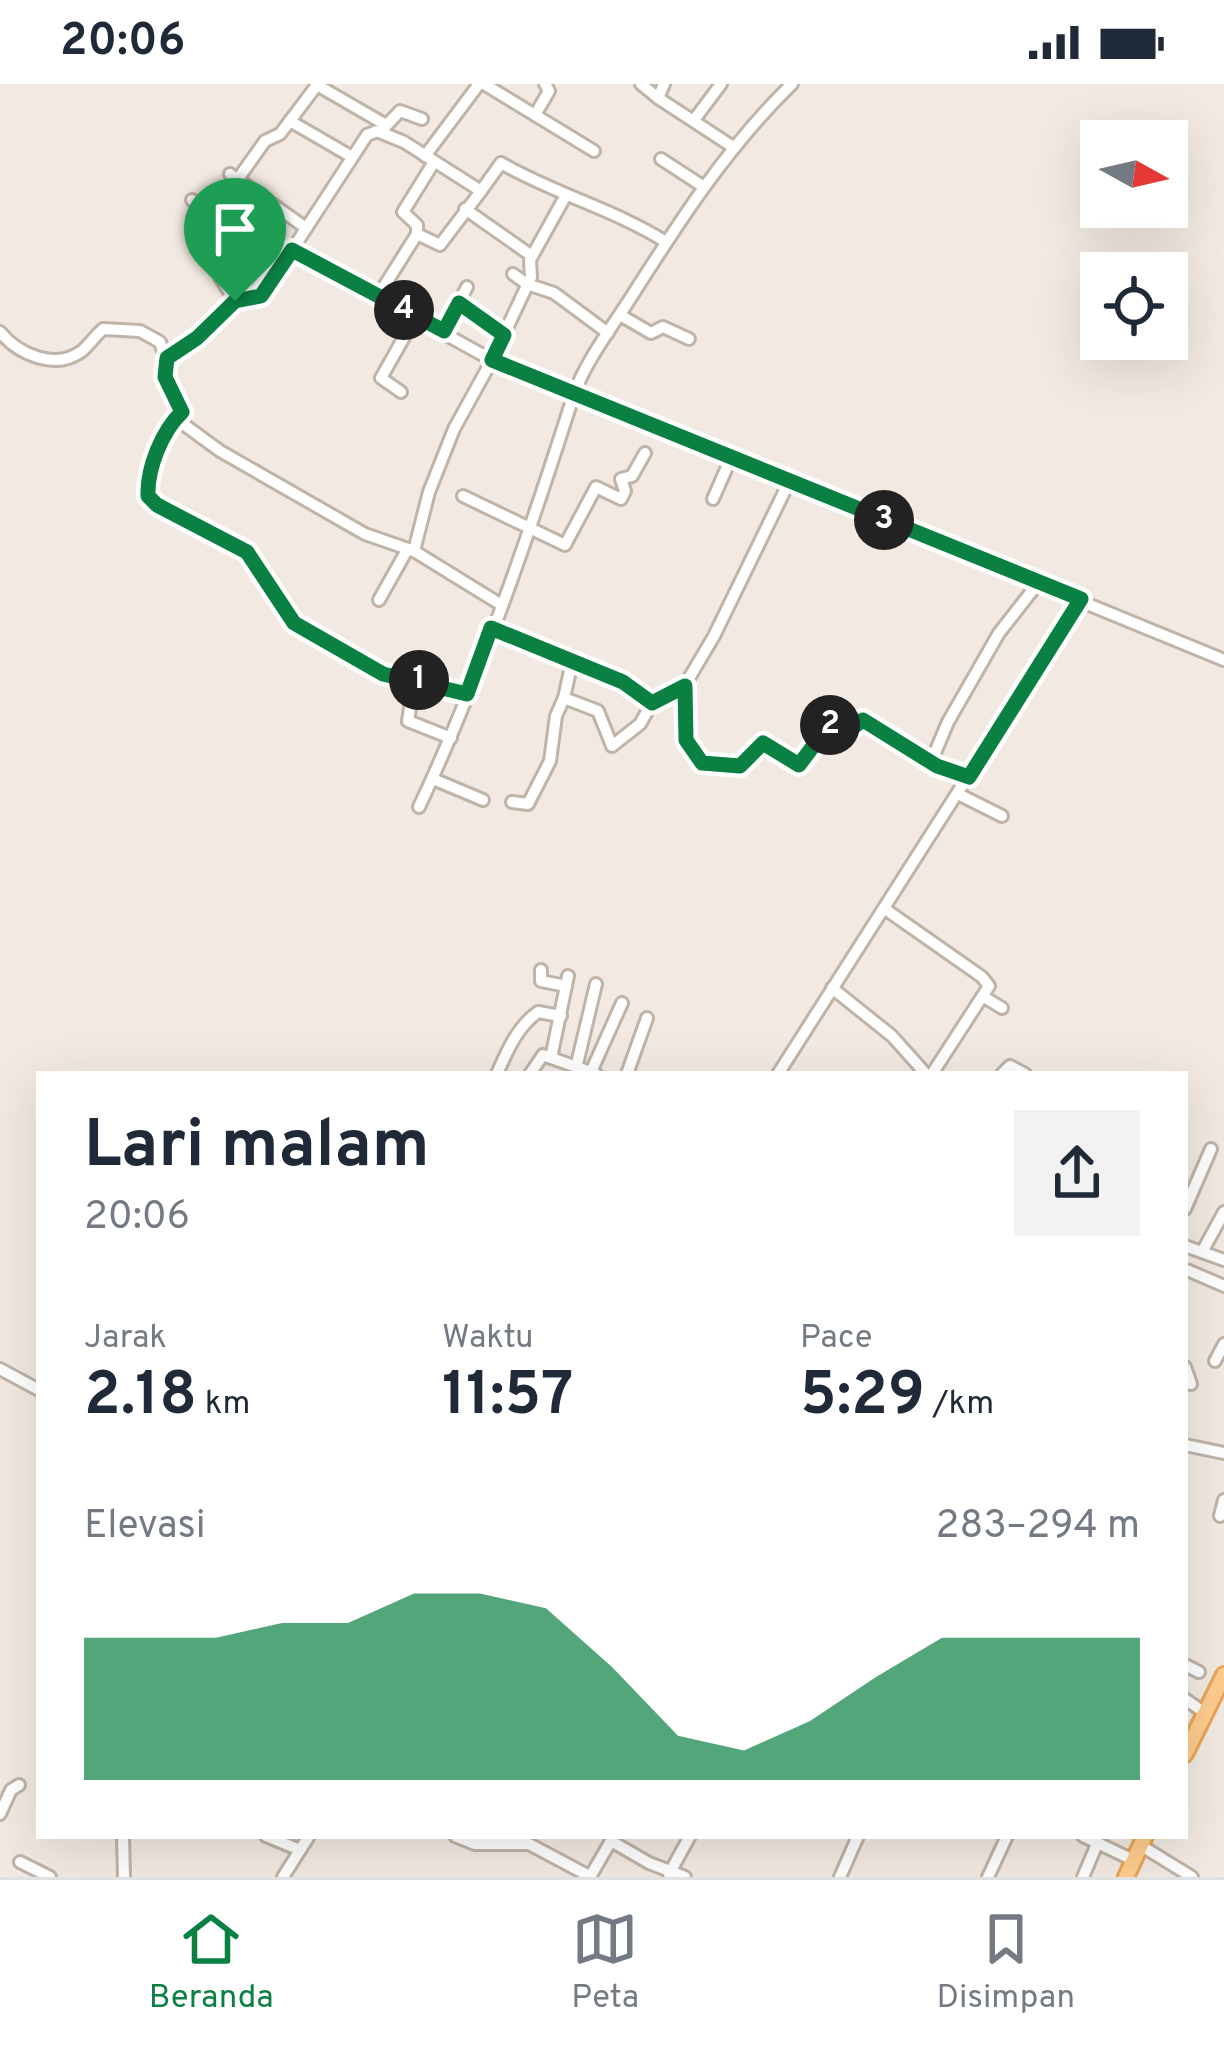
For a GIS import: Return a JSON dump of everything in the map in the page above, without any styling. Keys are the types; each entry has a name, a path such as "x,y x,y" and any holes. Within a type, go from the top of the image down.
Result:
{"main road":[{"path":"1188,1749 1213,1709 1224,1675"},
{"path":"1126,1877 1139,1847"}],"street":[{"path":"378,296 418,234 417,224 403,212 429,159 482,84 594,151"},
{"path":"535,115 549,91 545,84"},
{"path":"641,84 733,147"},
{"path":"658,98 664,84"},
{"path":"694,120 721,84"},
{"path":"226,223 238,180 265,141 280,134 320,85 481,191"},
{"path":"419,807 451,738 574,394 704,187 789,85"},
{"path":"166,361 235,301 261,296 367,135 384,128 400,111 422,118"},
{"path":"290,121 352,158"},
{"path":"661,159 704,187"},
{"path":"418,234 440,244 501,163 622,216 666,242"},
{"path":"238,180 306,228"},
{"path":"379,599 410,550 437,468 527,284 532,256 566,195"},
{"path":"192,200 218,224 226,223 378,296 492,360 1224,660"},
{"path":"465,209 532,256"},
{"path":"513,274 554,293 608,334"},
{"path":"220,277 235,301"},
{"path":"444,331 467,287"},
{"path":"459,303 504,335"},
{"path":"620,315 651,333 663,327 689,339"},
{"path":"401,392 381,378 416,316"},
{"path":"0,332 25,355 52,358 78,353 103,329 140,331 160,342 165,377 182,409 170,423 148,481 152,502 247,552 255,568 269,579 290,620 383,674 467,694"},
{"path":"175,418 220,451 365,534 410,550 500,604"},
{"path":"463,496 565,545 596,487 621,499 625,490 621,479 632,476 645,453"},
{"path":"713,499 731,458"},
{"path":"789,482 685,686 686,740 702,763 740,766 763,743 799,765 837,719 853,727 863,720 931,762 969,777"},
{"path":"931,762 944,729 999,633 1040,582"},
{"path":"780,1071 1081,599"},
{"path":"491,628 623,682 652,703"},
{"path":"512,802 528,804 547,770 572,662"},
{"path":"412,682 416,688 408,721 451,738"},
{"path":"565,698 598,711 609,744 616,747 640,724 652,703 685,686"},
{"path":"433,779 483,800"},
{"path":"958,794 1002,816"},
{"path":"885,909 988,981 984,997 931,1071"},
{"path":"541,970 541,981 567,981 551,1058"},
{"path":"532,1071 539,1056 571,1069 596,984"},
{"path":"832,988 892,1036 926,1071"},
{"path":"984,997 1002,1008"},
{"path":"595,1071 622,1004"},
{"path":"498,1071 532,1015 561,1016"},
{"path":"628,1071 647,1018"},
{"path":"1188,1202 1211,1149"},
{"path":"1224,1212 1194,1249 1224,1260"},
{"path":"1188,1273 1224,1286"},
{"path":"1216,1360 1224,1344"},
{"path":"0,1370 36,1388"},
{"path":"1188,1376 1191,1384"},
{"path":"1188,1446 1224,1453"},
{"path":"1220,1516 1224,1500"},
{"path":"1188,1666 1199,1672"},
{"path":"0,1814 11,1790 19,1785"},
{"path":"123,1839 124,1877"},
{"path":"273,1839 300,1850"},
{"path":"283,1877 307,1839"},
{"path":"462,1839 475,1844 529,1844 585,1876 613,1839 639,1865 685,1877"},
{"path":"669,1874 688,1839"},
{"path":"840,1877 857,1839"},
{"path":"988,1877 1006,1839"},
{"path":"1083,1877 1088,1839"},
{"path":"1094,1839 1139,1847 1192,1877"},
{"path":"20,1862 50,1877"}],"route":[{"path":"292,250 444,331 459,303 504,335 492,360 1081,599 969,777 937,766 863,720 855,727 832,721 799,765 763,743 740,766 702,763 686,740 685,686 652,703 623,682 491,628 467,694 383,674 290,620 250,554 148,496 148,481 170,423 182,412 165,377 166,361 235,301 261,296 292,250"}]}
